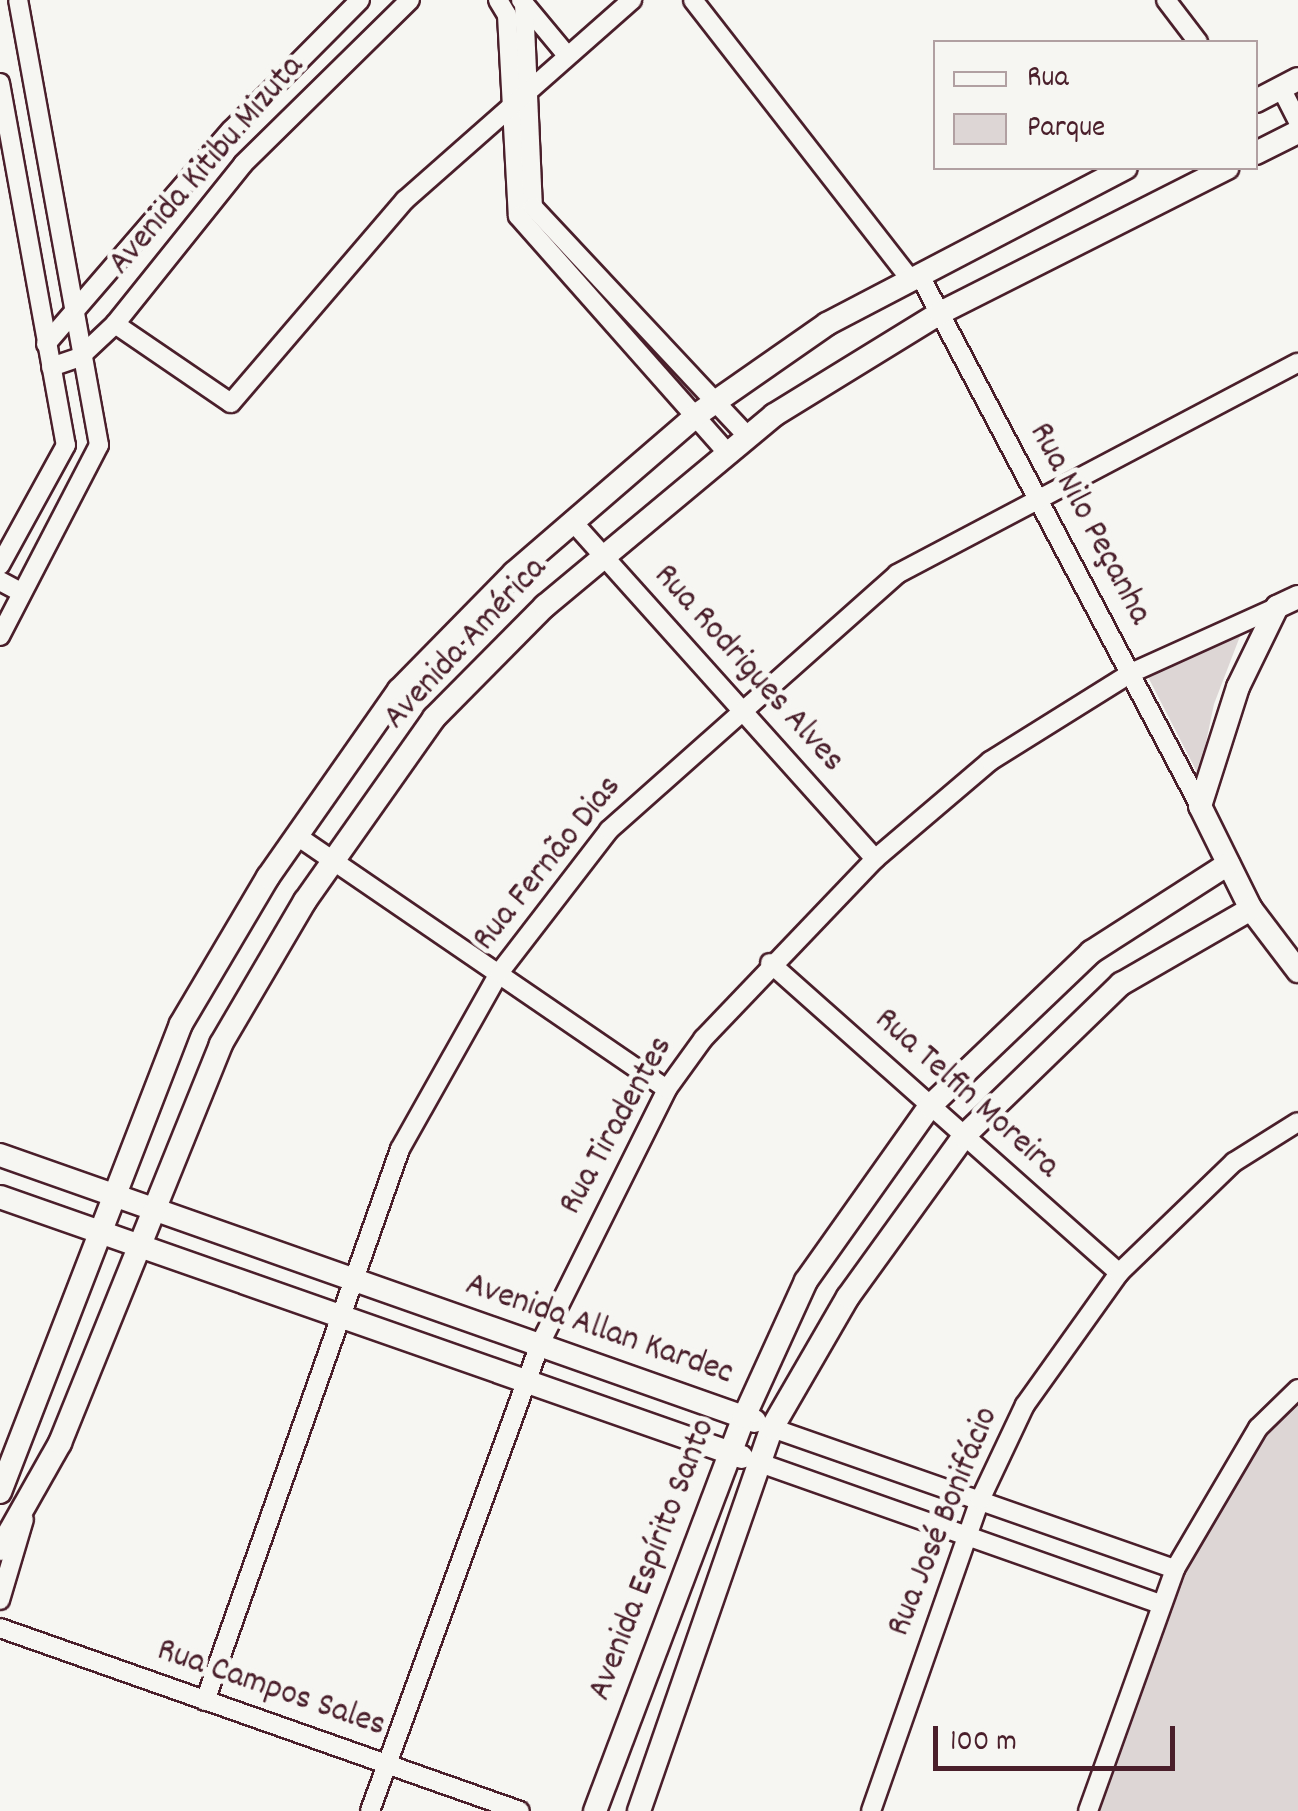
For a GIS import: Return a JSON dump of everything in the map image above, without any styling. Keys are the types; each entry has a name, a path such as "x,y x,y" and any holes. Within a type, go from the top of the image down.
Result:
{"main road":[{"path":"1258,100 1289,84"},
{"path":"1258,152 1298,132"},
{"name":"Avenida América","path":"0,1492 181,1024 297,836 399,690 572,521 698,414 914,276 1122,170"},
{"name":"Avenida América","path":"0,1549 24,1519 221,1044 334,860 434,718 602,554 746,435 940,313 1224,170"},
{"path":"1287,602 1238,687 1200,806 1250,909 1292,969"},
{"name":"Avenida Espírito Santo","path":"595,1811 744,1417 806,1282 930,1106 1091,952 1228,864"},
{"name":"Avenida Espírito Santo","path":"639,1811 772,1428 848,1297 964,1136 1121,984 1250,909"},
{"name":"Avenida Allan Kardec","path":"0,1155 772,1428"},
{"name":"Avenida Allan Kardec","path":"0,1197 760,1463"}],"street":[{"path":"0,636 99,446 73,324 18,0"},
{"path":"46,344 73,324 231,130 360,0"},
{"name":"Avenida Kitibu Mizuta","path":"51,367 80,356 115,324 243,164 410,0"},
{"path":"498,0 511,104 518,216 726,450"},
{"path":"115,324 231,402 358,250 566,53 632,0"},
{"name":"Rua Nilo Peçanha","path":"693,0 940,313 1200,806"},
{"path":"1166,0 1196,40"},
{"path":"522,1 566,53"},
{"path":"522,1 533,206 718,400 746,435"},
{"path":"0,83 66,445 0,565"},
{"path":"1289,84 1298,121"},
{"name":"Rua Fernão Dias","path":"205,1701 338,1315 400,1149 498,973 610,830 738,707 897,574 1298,362"},
{"name":"Rua Rodrigues Alves","path":"572,521 874,859"},
{"path":"0,581 21,592"},
{"name":"Rua Tiradentes","path":"370,1811 526,1380 667,1089 770,963 874,859 990,761 1131,673 1287,602"},
{"path":"297,836 667,1089"},
{"name":"Rua Telfin Moreira","path":"770,963 1119,1273"},
{"path":"1292,969 1298,989"},
{"name":"Rua José Bonifácio","path":"871,1811 980,1500 1025,1404 1119,1273 1234,1162 1298,1122"},
{"path":"1088,1811 1175,1568 1258,1428 1298,1388"},
{"name":"Avenida Allan Kardec","path":"772,1428 1175,1568"},
{"name":"Avenida Allan Kardec","path":"760,1463 1160,1604"},
{"path":"0,1600 24,1519"},
{"name":"Rua Campos Sales","path":"0,1628 520,1811"}],"green space":[{"path":"1242,631 1214,704 1199,776 1147,675"},
{"path":"1298,1402 1298,1811 1095,1811 1179,1576 1269,1431"}]}
